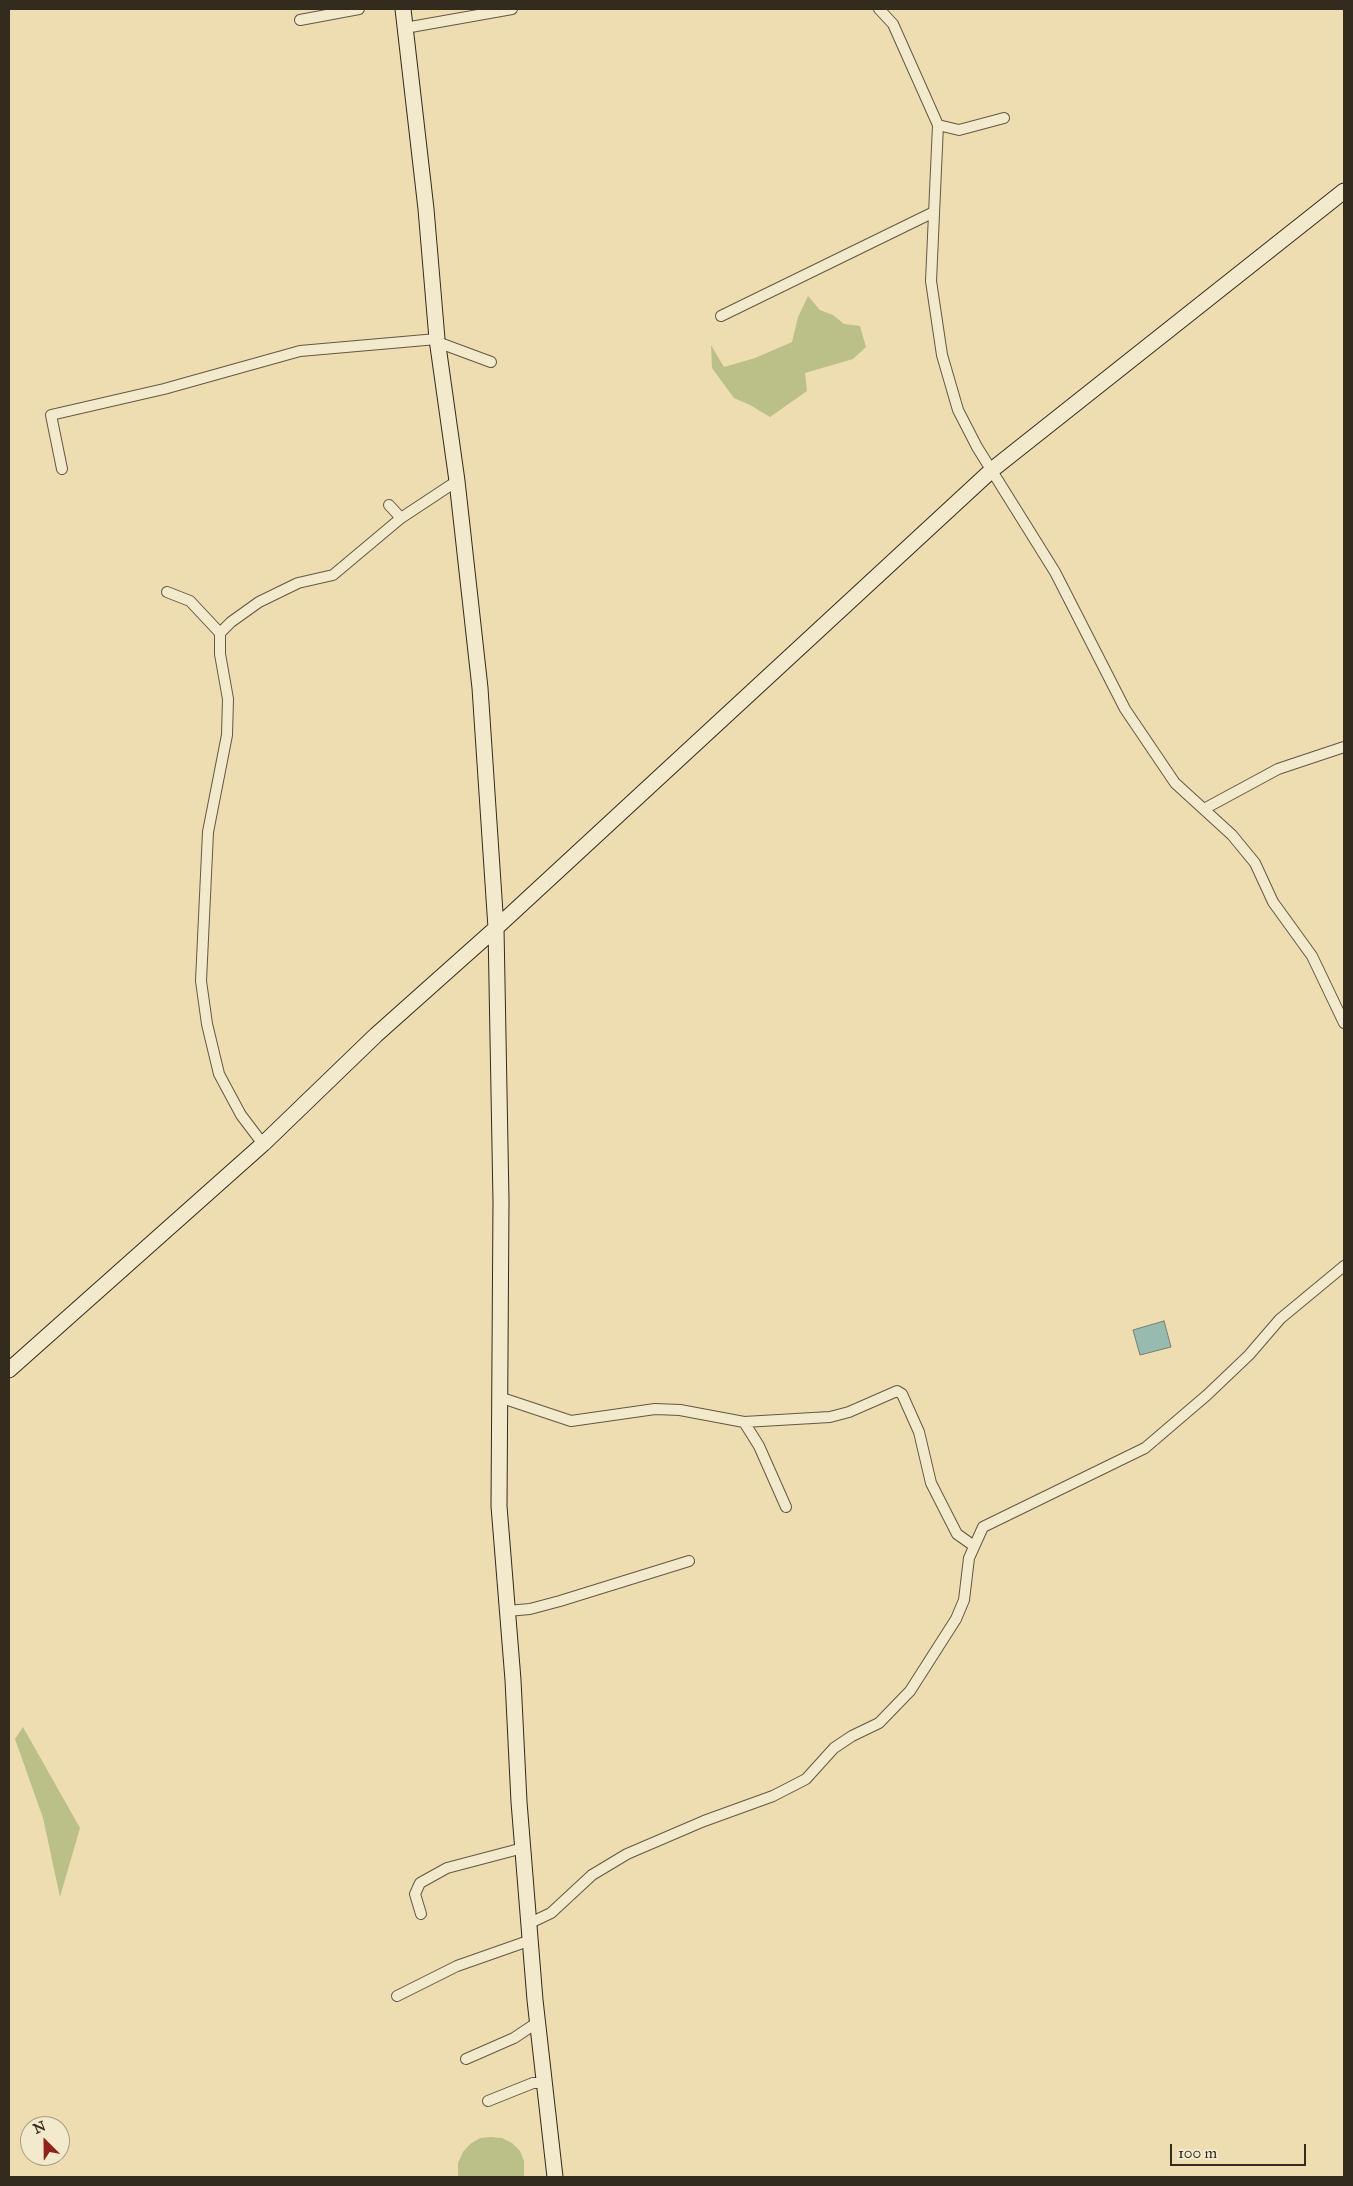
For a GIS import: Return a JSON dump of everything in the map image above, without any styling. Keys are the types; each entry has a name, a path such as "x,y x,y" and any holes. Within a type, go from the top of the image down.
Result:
{"street":[{"path":"300,20 359,9"},
{"path":"403,9 426,209 437,340 456,481 480,688 496,928 500,1201 499,1506 523,1848 538,2022 555,2177"},
{"path":"405,28 512,9"},
{"path":"879,9 893,24 938,126 932,213 931,281 942,355 958,410 977,447 993,469 1004,492 1055,572 1124,709 1175,783 1232,835 1255,863 1273,902 1312,956 1344,1023"},
{"path":"938,126 959,130 1004,118"},
{"path":"9,1370 263,1144 376,1035 496,928 993,469 1344,191"},
{"path":"721,316 932,213"},
{"path":"62,469 51,415 164,389 300,351 437,340 491,362"},
{"path":"220,634 231,622 259,602 298,583 333,575 401,518 456,481"},
{"path":"389,505 401,518"},
{"path":"167,592 190,601 220,634 220,654 228,699 227,735 208,832 201,982 207,1024 220,1074 241,1116 263,1144"},
{"path":"1204,809 1278,769 1344,747"},
{"path":"530,1923 551,1914 592,1875 627,1854 704,1821 773,1796 806,1779 834,1748 852,1736 880,1723 910,1691 956,1619 964,1600 969,1558 983,1527 1144,1448 1235,1368 1280,1318 1344,1266"},
{"path":"499,1397 571,1421 655,1409 680,1410 744,1422 830,1417 849,1412 897,1391 902,1394 919,1432 931,1483 957,1534 974,1546"},
{"path":"744,1422 759,1446 786,1507"},
{"path":"507,1611 530,1609 560,1601 689,1561"},
{"path":"421,1914 415,1894 420,1884 447,1868 523,1848"},
{"path":"397,1996 457,1966 531,1940"},
{"path":"466,2059 514,2038 538,2022"},
{"path":"488,2101 533,2083 544,2083"}],"green space":[{"path":"808,296 820,310 833,315 844,324 860,326 866,347 853,359 805,373 807,391 770,417 734,398 712,368 711,345 724,367 755,358 792,342 798,317"},
{"path":"23,1727 80,1828 60,1897 43,1818 15,1739"},
{"path":"480,2138 502,2138 512,2143 520,2151 524,2161 524,2177 458,2177 458,2163 463,2152 470,2144"}],"water":[{"path":"1164,1321 1171,1347 1140,1355 1133,1330"}]}
